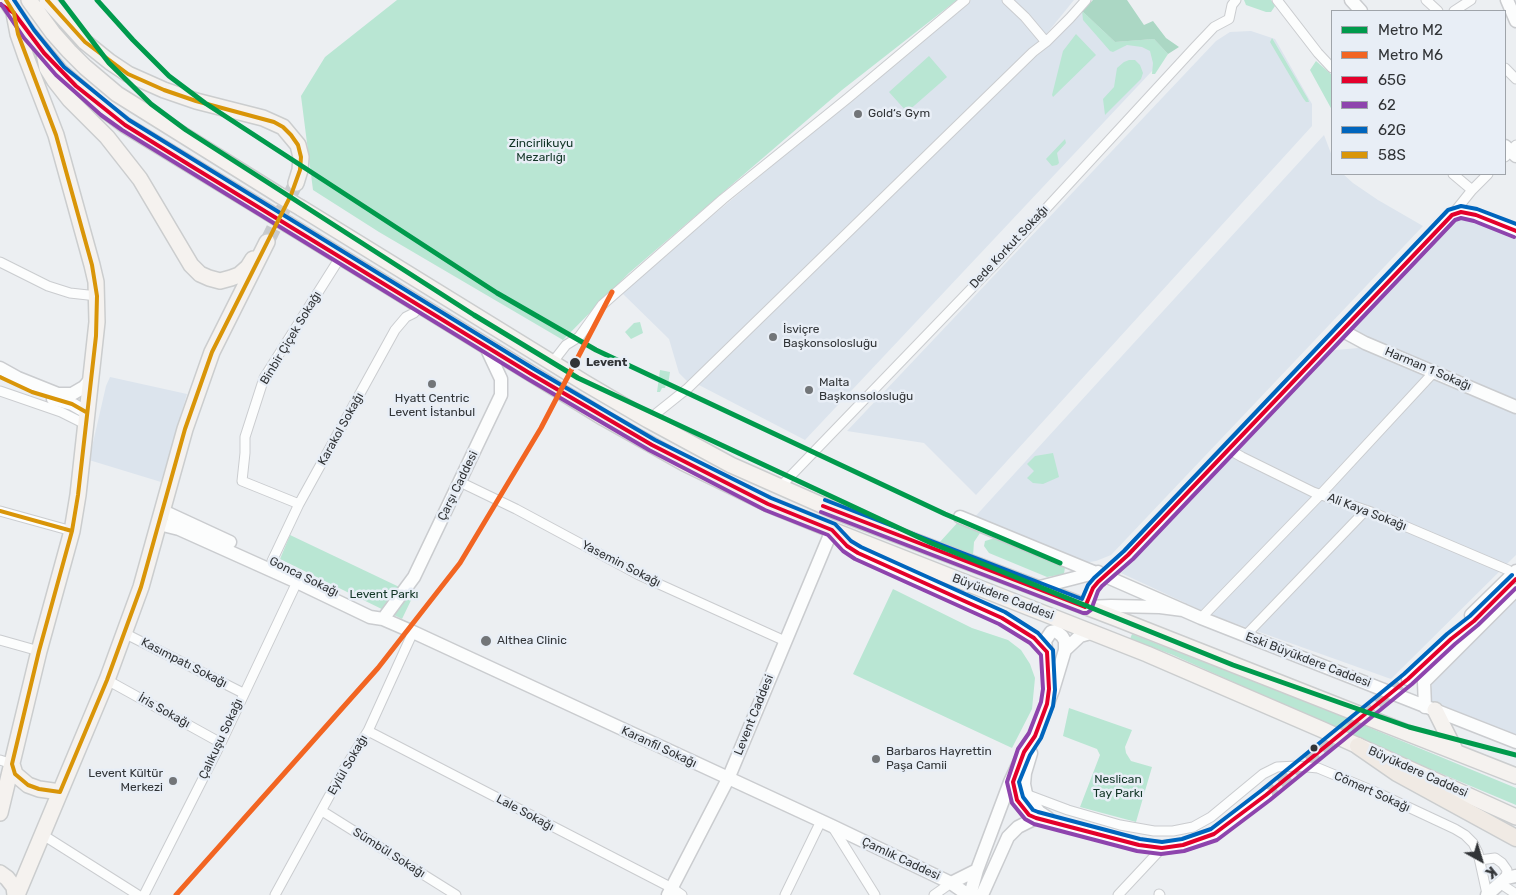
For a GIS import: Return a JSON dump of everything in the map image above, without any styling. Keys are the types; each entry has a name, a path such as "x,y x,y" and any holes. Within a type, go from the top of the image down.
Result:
{"highway":[{"path":"1358,746 1396,773 1516,838"}],"main road":[{"name":"Büyükdere Caddesi","path":"29,0 69,51 117,94 552,363 701,450 835,511 1516,776"},
{"path":"47,0 85,42 128,74 164,90 196,101 263,118 283,127 298,144 301,157 296,183"},
{"path":"0,4 10,6 26,57 59,144 92,265 97,296 97,322 91,379 78,495 72,530 6,762 0,814"},
{"name":"Büyükdere Caddesi","path":"10,6 44,53 76,86 120,121 604,418 684,463 768,504 1094,632 1358,746 1516,817"},
{"path":"16,895 107,680 141,587 185,429 212,352 268,242 239,275 220,280 200,274 191,265 140,179 107,137 70,100 55,81 48,68 44,53"},
{"path":"1085,607 1094,632"},
{"path":"1430,708 1456,752"},
{"path":"6,762 15,774 28,785 39,789 60,792"},
{"path":"0,873 8,878 14,887 16,895"}],"street":[{"path":"552,363 566,345 579,337 602,305 723,199 965,0"},
{"path":"1007,0 1026,17 1046,42"},
{"path":"648,420 688,388 1033,52 1046,42 1086,0"},
{"path":"1277,0 1331,67"},
{"path":"1352,0 1360,10"},
{"path":"1426,0 1437,10"},
{"path":"1456,10 1471,0"},
{"path":"1507,0 1516,21"},
{"name":"Dede Korkut Sokağı","path":"780,487 995,264 1214,27 1229,19 1232,2"},
{"path":"1506,69 1516,79"},
{"path":"1453,175 1472,190"},
{"path":"1183,610 1160,607 1085,607 1100,575 1128,555 1452,215 1487,175"},
{"path":"1452,215 1461,212 1476,215 1516,230"},
{"name":"Binbir Çiçek Sokağı","path":"299,504 242,481 245,436 264,378 340,256"},
{"path":"0,262 48,286 70,293 97,296"},
{"name":"Karakol Sokağı","path":"272,561 299,504 395,330 420,305"},
{"name":"Harman 1 Sokağı","path":"1341,330 1365,343 1516,407"},
{"name":"Çarşı Caddesi","path":"383,619 414,577 502,396 501,379 486,345"},
{"path":"0,368 26,382 58,394 72,394 91,379"},
{"path":"1201,618 1321,494 1434,372"},
{"path":"0,378 46,398 72,404 86,418"},
{"path":"0,391 61,412 86,418"},
{"name":"Ali Kaya Sokağı","path":"1228,448 1242,457 1321,494 1366,510 1513,573"},
{"name":"Yasemin Sokağı","path":"460,482 516,508 639,575 785,641"},
{"path":"1246,635 1366,510"},
{"path":"0,511 72,530"},
{"name":"Eski Büyükdere Caddesi","path":"960,516 1201,618 1516,742"},
{"name":"Gonca Sokağı","path":"161,517 272,561 298,578"},
{"name":"Gonca Sokağı","path":"161,517 179,529 298,578 413,632"},
{"path":"832,530 847,546 858,553 1008,622 1034,638 1047,652"},
{"name":"Levent Caddesi","path":"674,893 728,779 832,530"},
{"path":"1408,678 1451,639 1468,617 1513,573"},
{"path":"1036,588 1065,580 1100,575"},
{"name":"Çalıkuşu Sokağı","path":"144,895 221,743 298,578"},
{"path":"1430,708 1424,682 1516,590"},
{"path":"1047,704 1049,679 1045,640 1051,632 1056,631 1065,641 1065,650 1053,690 1035,736 1024,784 1026,794 1039,812 1057,823"},
{"name":"Eylül Sokağı","path":"275,895 342,771 368,731 413,632"},
{"name":"Karanfil Sokağı","path":"413,632 826,824"},
{"path":"1065,650 1080,636 1094,632"},
{"name":"Kasımpatı Sokağı","path":"124,633 243,693"},
{"path":"0,640 38,651"},
{"name":"İris Sokağı","path":"107,680 221,743"},
{"name":"Lale Sokağı","path":"368,731 674,893"},
{"path":"1035,736 1024,752 1013,782 1016,800 1029,815 1139,845 1162,848 1202,840 1214,834 1266,796"},
{"name":"Cömert Sokağı","path":"1026,794 1068,810 1120,825 1154,831 1173,831 1193,827 1211,818 1263,774 1277,767 1318,768 1465,835 1473,843 1480,860 1487,895"},
{"path":"969,895 1010,782 1016,772"},
{"name":"Sümbül Sokağı","path":"322,810 456,895"},
{"path":"982,895 1008,837 1018,827 1036,818"},
{"path":"785,895 826,824 875,895"},
{"name":"Çamlık Caddesi","path":"826,824 951,883 969,895"},
{"path":"43,835 138,895"},
{"path":"1118,895 1162,848"},
{"path":"1480,860 1495,858 1502,863 1507,870 1508,879 1516,894"},
{"path":"934,895 951,883 977,870"},
{"path":"1487,895 1508,879"}],"shaded area":[{"path":"971,0 1074,0 1035,48 689,383 679,373 669,339 621,292"},
{"path":"1082,11 1115,42 1154,39 1168,54 805,440 697,384"},
{"path":"1251,31 1275,39 1312,104 1312,126 976,495 924,443 847,431 1216,41 1230,32"},
{"path":"1324,135 1331,153 1331,175 1344,175 1378,200 1423,226 1111,555 1096,561 1083,563 972,520"},
{"path":"1457,212 1516,234 1516,555 1391,679 1209,614 1121,573 1233,448 1325,351 1358,348 1354,324"},
{"path":"110,377 187,394 161,482 89,460 106,386"},
{"path":"1516,594 1516,745 1438,713 1429,697 1433,681"}],"green space":[{"name":"Zincirlikuyu Mezarlığı","path":"397,0 957,0 842,90 629,273 563,340 379,232 313,190 301,96 325,57"},
{"path":"1093,0 1127,0 1144,25 1153,21 1166,38 1179,47 1168,54 1154,39 1115,42 1082,11"},
{"path":"1244,0 1271,0 1275,6 1271,12 1266,12 1246,5"},
{"path":"1082,11 1115,42 1154,39 1168,54 1155,74 1152,74 1153,63 1150,51 1142,47 1127,45 1113,52 1110,51 1083,20"},
{"path":"1076,34 1096,55 1053,97 1063,51"},
{"path":"1272,38 1309,102 1306,102 1303,98 1270,42"},
{"path":"929,56 947,77 907,112 889,92"},
{"path":"1129,60 1135,60 1140,65 1143,73 1141,79 1105,115 1103,99 1114,87 1117,68"},
{"path":"1316,61 1331,74 1331,108 1310,70"},
{"path":"1065,139 1066,143 1057,153 1059,163 1052,166 1046,159"},
{"path":"640,322 643,333 631,339 625,332 634,323"},
{"path":"660,370 670,372 668,385 666,384 665,388 657,392"},
{"path":"1053,453 1059,477 1043,484 1033,483 1027,478 1034,471 1027,464 1035,456"},
{"path":"959,521 982,530 974,542 973,556 939,543"},
{"name":"Levent Parkı","path":"290,535 414,594 402,619 280,559"},
{"path":"995,538 1065,567 1064,574 1047,577 989,553 984,546 985,541"},
{"path":"893,589 972,628 1008,640 1021,650 1030,664 1035,678 1032,709 1012,748 853,674"},
{"path":"1132,634 1317,706 1516,788 1516,805 1373,745 1173,655 1130,639"},
{"name":"Neslican Tay Parkı","path":"1069,708 1132,730 1125,747 1126,753 1131,761 1152,767 1136,822 1080,807 1100,755 1097,749 1063,736"}],"tunnel":[{"path":"267,242 296,183"},
{"path":"1266,795 1408,679"}],"metro line":[{"name":"M2","path":"61,0 109,63 151,104 186,130 474,315 578,378 931,543 1233,665 1409,727 1516,755"},
{"name":"M2","path":"97,0 169,76 205,103 497,293 596,350 945,514 1060,563"},
{"name":"M6","path":"176,895 378,668 460,563 541,428 612,292"}],"transit line":[{"name":"58S","path":"6,0 14,13 18,34 56,135 92,265 97,296 96,336 78,495 72,531 39,651 12,764 15,774 28,785 39,789 60,792 107,680 141,587 185,429 212,352 291,195 300,170 301,157 298,145 291,135 274,122 196,101 164,90 128,74 85,42 47,0"},
{"name":"62G","path":"14,0 34,30 64,67 129,120 534,369 655,440 771,498 835,524 851,541 861,547 1005,612 1038,633 1053,650 1055,690 1053,706 1041,738 1030,755 1019,782 1023,797 1033,810 1038,812 1140,839 1162,842 1182,839 1211,829 1262,790 1404,674 1447,634 1470,616 1512,575"},
{"name":"65G","path":"0,4 14,13 44,53 76,86 125,125 183,161 531,374 652,445 768,504 832,530 847,546 858,553 1002,618 1034,638 1047,652 1049,689 1047,704 1035,736 1024,752 1013,782 1017,800 1029,815 1036,818 1139,845 1162,848 1183,845 1214,834 1266,795 1408,679 1451,639 1474,621 1516,579"},
{"name":"62","path":"1,4 24,38 56,75 101,115 122,130 528,379 649,450 765,510 828,535 843,551 855,559 999,624 1030,643 1041,655 1043,689 1041,702 1029,733 1018,749 1007,782 1012,803 1025,819 1034,824 1137,851 1161,854 1184,851 1217,840 1270,800 1412,684 1516,588"},
{"name":"62G","path":"825,500 1082,599 1088,585 1094,578 1124,551 1448,210 1461,206 1477,209 1516,224"},
{"name":"65G","path":"823,506 1085,607 1093,588 1098,582 1128,555 1452,215 1461,212 1476,215 1516,231"},
{"name":"62","path":"821,512 1087,613 1091,610 1098,591 1102,586 1133,559 1455,220 1461,218 1474,221 1514,237"},
{"name":"58S","path":"0,377 32,392 72,404 86,412"},
{"name":"58S","path":"0,511 72,531"}],"place":[{"name":"Gold‘s Gym","path":"858,114"},
{"name":"İsviçre Başkonsolosluğu","path":"773,337"},
{"name":"Levent","path":"575,363"},
{"name":"Hyatt Centric Levent İstanbul","path":"432,384"},
{"name":"Malta Başkonsolosluğu","path":"809,390"},
{"name":"Althea Clinic","path":"486,641"},
{"name":"Barbaros Hayrettin Paşa Camii","path":"876,759"},
{"name":"Levent Kültür Merkezi","path":"173,781"}]}
